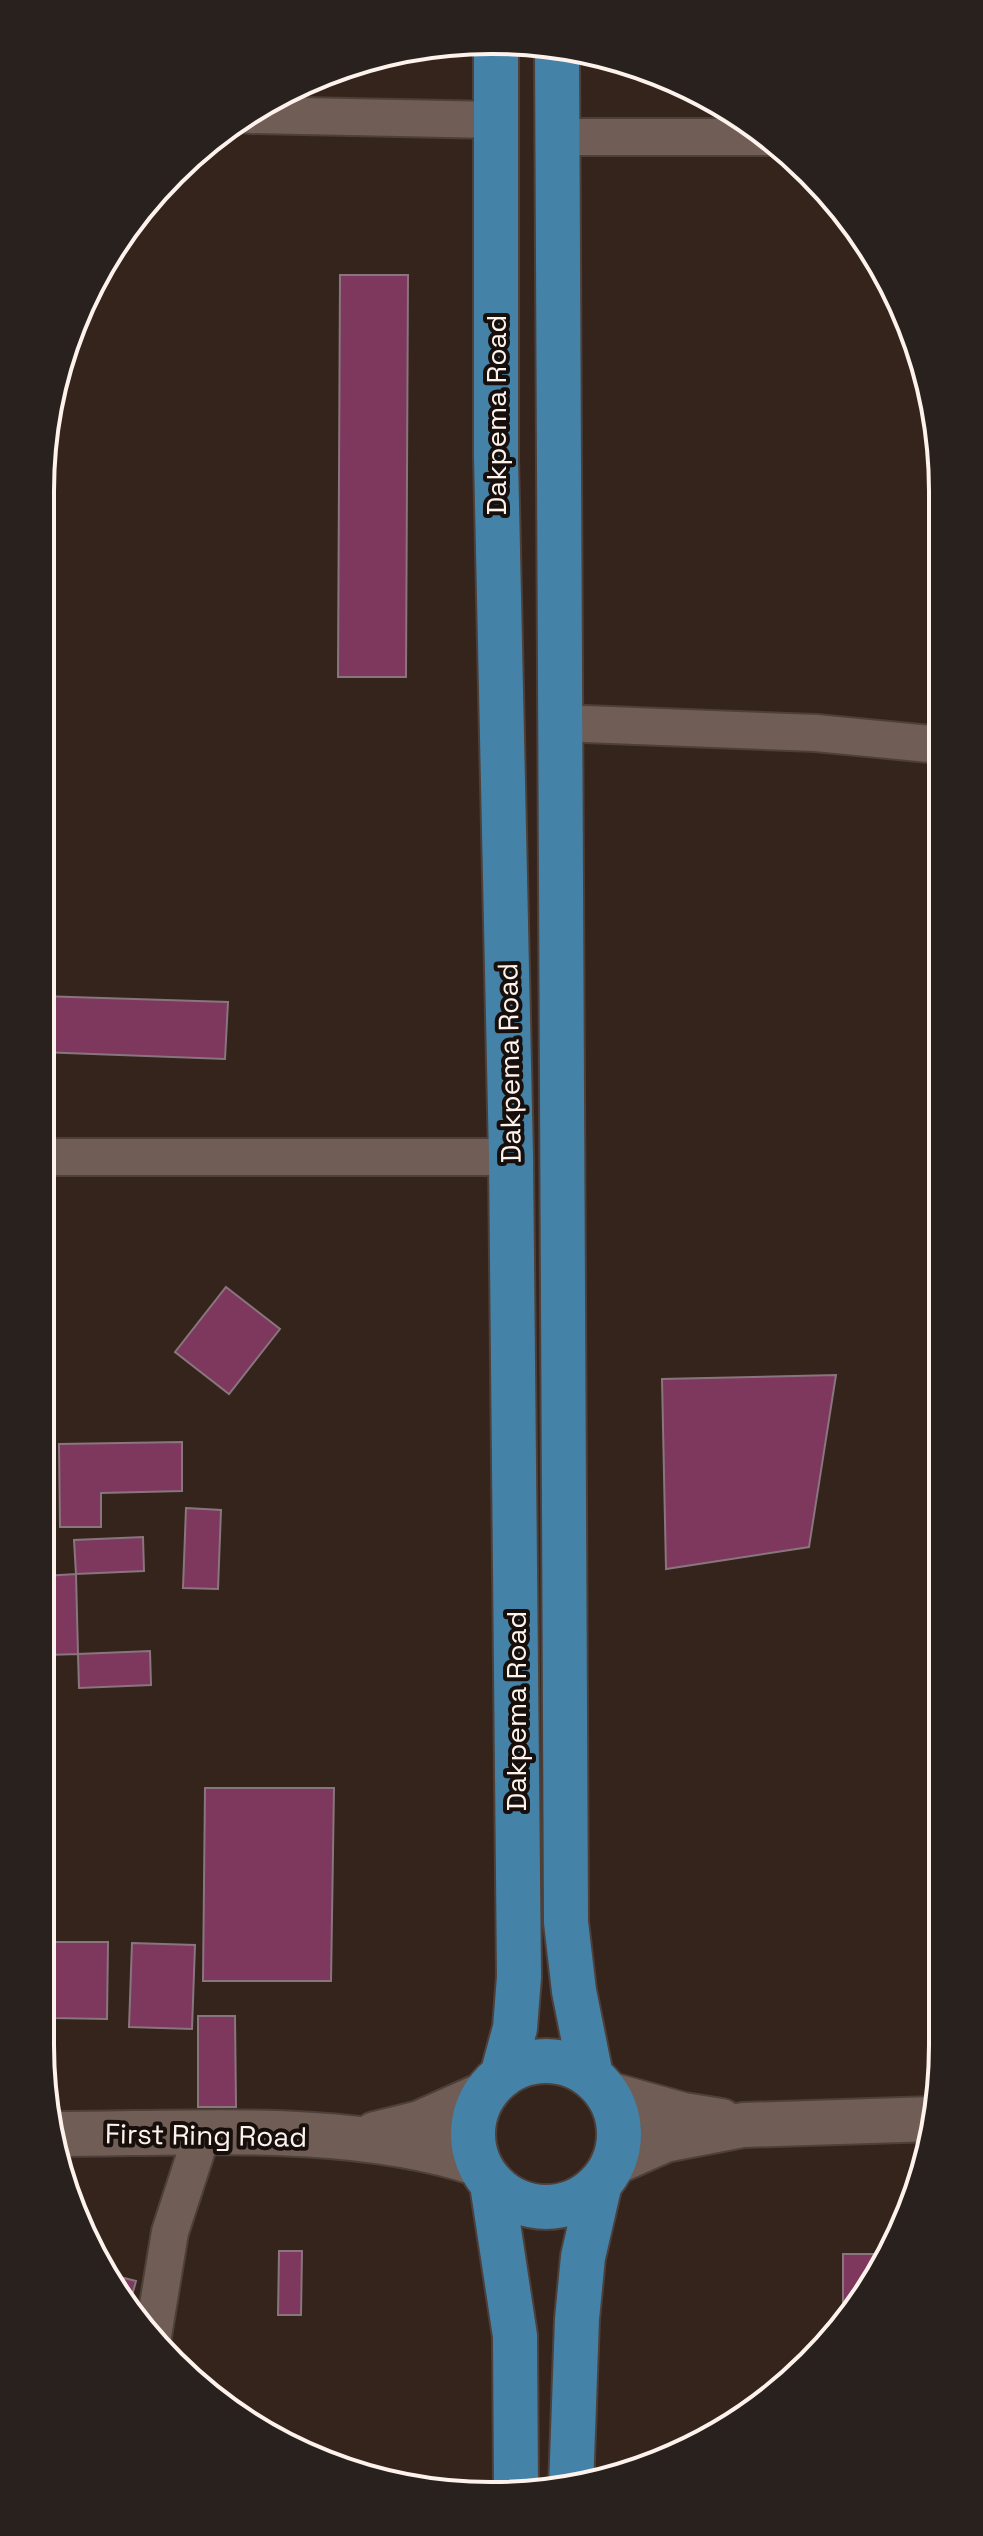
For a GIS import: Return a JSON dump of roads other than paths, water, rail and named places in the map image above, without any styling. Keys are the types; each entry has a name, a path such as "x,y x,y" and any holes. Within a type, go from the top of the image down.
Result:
{"highway":[{"name":"Dakpema Road","path":"494,2085 515,2028 519,1977 511,1157 496,457 496,54"},
{"name":"Dakpema Road","path":"557,59 566,1922 574,1991 600,2085"},
{"path":"516,2481 515,2336 485,2174 473,2140 475,2116 494,2085 523,2065 547,2061 571,2065 600,2085 618,2116 619,2140 583,2257 577,2319 571,2475"},
{"path":"485,2174 511,2199 534,2207 558,2206 581,2198 607,2173"}],"street":[{"path":"269,115 495,120"},
{"path":"557,137 748,137"},
{"path":"559,723 816,733 929,744"},
{"path":"54,1157 511,1157"},
{"name":"First Ring Road","path":"357,2138 420,2123 494,2085"},
{"path":"600,2085 683,2115 743,2125"},
{"path":"607,2173 665,2140 743,2125 923,2119"},
{"name":"First Ring Road","path":"63,2134 357,2138 449,2154 485,2174"},
{"path":"155,2324 170,2232 202,2134"}]}
